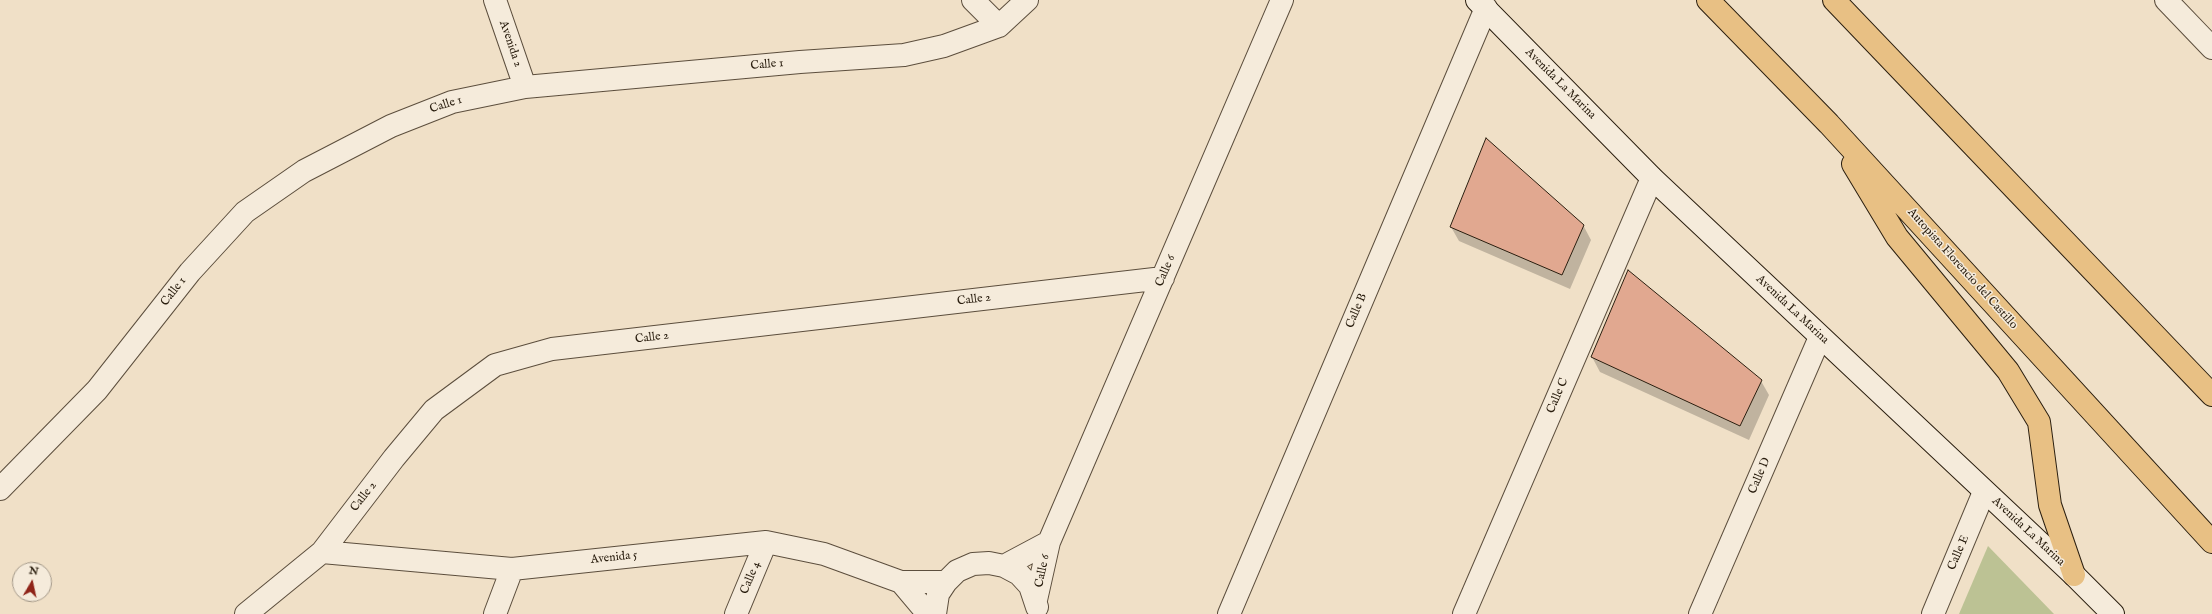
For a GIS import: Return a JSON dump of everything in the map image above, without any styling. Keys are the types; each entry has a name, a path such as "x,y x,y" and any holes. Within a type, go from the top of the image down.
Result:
{"highway":[{"name":"Autopista Florencio del Castillo","path":"1708,0 1829,124 2212,542"},
{"path":"1834,0 2212,395"},
{"path":"1829,124 1897,237 2008,371 2039,422 2050,505 2074,575"}],"street":[{"name":"Avenida 2","path":"495,0 525,87"},
{"path":"973,0 999,26"},
{"name":"Calle 1","path":"0,488 97,390 190,272 245,212 304,171 392,126 452,102 525,87 800,62 904,55 944,46 999,26 1026,0"},
{"name":"Calle 6","path":"1037,607 1049,542 1282,0"},
{"path":"2166,0 2212,48"},
{"name":"Avenida La Marina","path":"1481,4 1652,178 1984,492 2074,575 2113,614"},
{"name":"Calle B","path":"1229,614 1481,4"},
{"name":"Calle C","path":"1464,614 1652,178"},
{"name":"Calle 2","path":"246,614 322,552 394,458 434,410 495,365 552,349 1163,278"},
{"name":"Calle D","path":"1700,614 1820,337"},
{"name":"Calle E","path":"1933,614 1984,492"},
{"name":"Avenida 5","path":"322,552 512,569 766,542 824,554 901,582 946,582"},
{"name":"Calle 4","path":"736,614 766,542"},
{"name":"Calle 6","path":"1004,566 1049,542"},
{"path":"935,614 938,594 946,582 957,571 972,564 989,563 1004,566 1019,574 1030,586 1037,607"},
{"path":"495,614 512,569"},
{"name":"Avenida 5","path":"901,582 928,614"}],"green space":[{"path":"1988,546 2054,614 1959,614"}],"building":[{"path":"1486,138 1584,225 1562,275 1450,227"},
{"path":"1628,270 1762,380 1740,426 1591,357"}]}
